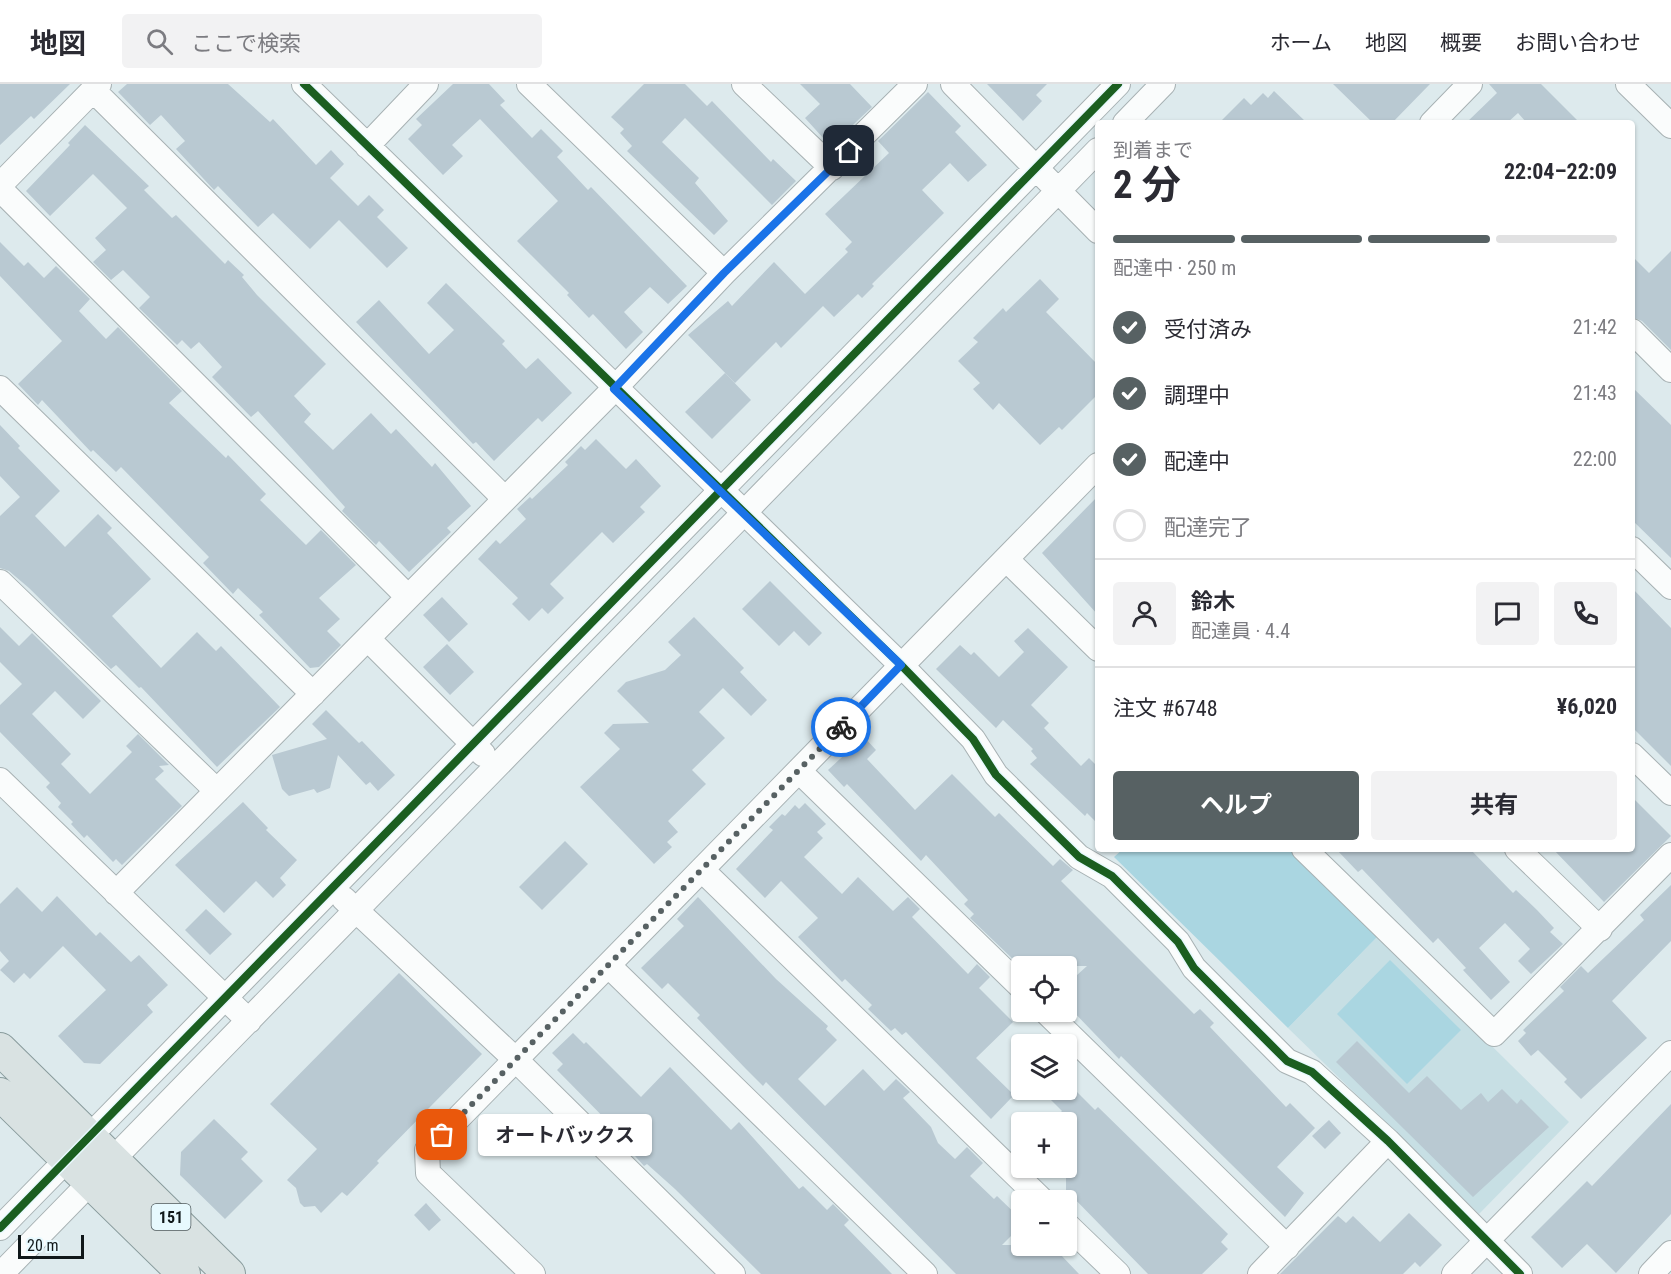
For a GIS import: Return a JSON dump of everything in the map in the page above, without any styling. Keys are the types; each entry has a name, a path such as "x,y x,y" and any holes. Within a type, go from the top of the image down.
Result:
{"main road":[{"name":"151","path":"0,1049 229,1274"},
{"name":"151","path":"0,1094 184,1274"}],"street":[{"path":"304,84 614,389 901,665 973,739 996,775 1079,857 1112,876 1178,942 1194,968 1287,1061 1312,1072 1388,1142 1520,1274"},
{"path":"367,146 426,84"},
{"path":"529,84 724,273"},
{"path":"744,84 832,168"},
{"path":"116,893 614,389 724,273 915,84"},
{"path":"953,84 1038,167 1095,228"},
{"path":"0,1228 1118,84"},
{"path":"1128,120 1163,84"},
{"path":"1435,120 1470,84"},
{"path":"1628,84 1671,126"},
{"path":"408,597 0,187 96,87 505,498"},
{"path":"1,1274 114,1161 495,766 1095,153"},
{"path":"1635,334 1671,369"},
{"path":"0,388 314,694"},
{"path":"533,1274 428,1173 427,1150 1095,468"},
{"path":"1635,552 1671,587"},
{"path":"1007,560 1095,646"},
{"path":"0,582 217,791"},
{"path":"368,639 495,766"},
{"path":"1635,758 1671,793"},
{"path":"799,771 1011,977"},
{"path":"0,780 249,1021"},
{"path":"1307,852 1494,1034 1671,855"},
{"path":"1520,852 1600,929"},
{"path":"702,870 1032,1190"},
{"path":"331,888 516,1060 734,1274"},
{"path":"609,966 925,1274"},
{"path":"1056,1022 1287,1247"},
{"path":"1454,1274 1671,1053"},
{"path":"1260,1274 1388,1142"},
{"path":"1077,1235 1118,1274"},
{"path":"1651,1274 1671,1253"}],"shaded area":[{"path":"1120,852 1294,852 1379,935 1288,1028 1114,857"},
{"path":"1379,935 1569,1122 1479,1214 1288,1028"},
{"path":"1390,960 1461,1030 1407,1084 1337,1014"}],"building":[{"path":"0,84 70,84 34,119 31,116 0,145"},
{"path":"127,84 228,84 270,122 273,119 316,165 331,150 344,164 330,178 358,206 369,195 384,210 377,217 408,248 387,268 339,220 310,249 273,213 258,227 218,186 214,190 176,149 185,141 161,115 150,125 118,92"},
{"path":"453,84 489,84 505,101 500,105 532,138 541,129 563,151 557,157 588,190 591,187 687,286 668,304 650,287 624,312 643,332 626,349 593,314 589,318 567,295 569,293 517,241 558,201 480,119 452,145 463,156 443,175 408,139 422,125 416,119"},
{"path":"644,84 685,84 707,106 712,101 771,162 773,159 796,181 772,205 685,118 662,142 699,178 695,183 728,221 714,235 627,151 632,146 620,133 624,129 611,117"},
{"path":"800,84 850,84 872,107 837,140 824,139 805,118 820,104"},
{"path":"987,84 1047,84 1036,95 1042,101 1023,121"},
{"path":"1333,84 1430,84 1395,120 1370,120"},
{"path":"1489,84 1541,84 1577,120 1524,120 1518,113 1510,120 1469,120 1497,93"},
{"path":"1274,91 1304,120 1222,120 1244,98 1251,105 1263,93 1268,98"},
{"path":"928,92 961,126 955,132 987,165 968,182 950,163 922,190 944,213 872,284 874,286 862,298 858,294 834,317 823,306 781,348 776,342 735,383 688,335 728,301 732,306 774,262 805,294 848,252 845,249 852,242 825,214 889,153 878,141"},
{"path":"85,125 149,186 144,190 172,218 176,215 225,264 228,260 244,275 242,277 257,295 326,364 294,396 311,414 304,422 333,450 371,413 391,434 396,429 432,467 435,463 471,506 447,528 451,532 409,572 379,541 376,545 342,511 345,507 258,411 251,417 212,377 222,367 199,342 191,349 182,340 177,345 139,308 150,297 123,270 111,280 93,262 106,250 95,238 127,208 93,174 50,216 26,191 70,145 68,143"},
{"path":"0,242 24,266 28,262 44,278 56,266 90,299 79,311 106,339 118,327 182,391 169,403 226,458 228,455 266,494 260,500 306,545 321,530 356,565 319,598 340,619 327,631 341,645 319,667 310,668 259,615 263,612 238,588 233,594 203,563 209,557 121,467 116,472 93,450 91,452 42,400 38,405 18,384 62,341 0,276"},
{"path":"1671,251 1671,350 1642,321 1635,318 1635,259 1649,273"},
{"path":"1040,279 1059,299 1046,312 1095,362 1095,397 1062,430 1059,427 1040,445 999,403 993,410 973,389 980,383 958,361 978,342 973,338 1003,308 1006,312"},
{"path":"446,283 505,341 502,344 526,369 538,358 572,393 542,422 538,418 494,461 476,442 473,444 356,322 379,300 429,354 454,330 427,303"},
{"path":"725,373 751,400 712,439 685,412"},
{"path":"1635,390 1671,425 1671,558 1635,523"},
{"path":"0,425 20,446 18,448 60,491 35,516 65,547 98,514 112,528 107,533 151,579 112,616 161,668 197,632 216,651 221,646 280,707 217,767 141,687 139,688 116,665 111,669 29,588 9,571 0,568 0,516 20,497 0,476"},
{"path":"596,439 626,469 636,459 661,486 640,507 645,512 613,543 602,532 550,584 564,598 548,614 542,608 529,621 512,604 518,598 478,559 496,540 500,544 526,519 517,509 530,497 532,499 568,465 565,462 581,446 585,450"},
{"path":"1095,499 1095,612 1042,553"},
{"path":"770,581 822,633 809,646 794,631 779,646 742,609"},
{"path":"1635,591 1671,628 1671,766 1635,730"},
{"path":"442,597 468,624 449,642 423,615"},
{"path":"694,617 744,668 740,672 767,700 751,716 723,688 699,712 725,738 692,770 706,784 668,821 678,832 667,842 672,847 654,864 580,787 620,749 604,733 613,724 649,723 617,691 626,682 665,670 681,655 668,642"},
{"path":"0,627 19,646 32,633 101,701 83,719 55,691 32,714 71,754 61,764 90,794 132,752 126,746 138,734 169,765 159,766 164,771 155,779 182,806 122,865 116,859 113,862 87,835 84,838 71,824 73,822 58,807 61,803 46,787 50,783 0,732 0,705 22,684 0,662"},
{"path":"1028,628 1068,667 1031,705 1049,723 1044,728 1081,766 1089,758 1095,764 1095,821 1087,813 1085,816 1030,764 1037,758 1031,751 1033,749 1003,720 996,728 936,669 960,645 971,655 974,652 999,677 1024,652 1014,641"},
{"path":"447,644 474,672 450,695 423,667"},
{"path":"326,710 359,743 362,741 395,775 378,791 370,782 366,785 338,755 330,788 317,793 314,789 289,796 282,789 272,755 327,739 312,724"},
{"path":"864,737 876,750 867,759 915,810 952,774 995,817 999,813 1053,866 1060,859 1073,870 1061,881 1194,1014 1200,1009 1214,1023 1210,1027 1286,1107 1290,1103 1315,1128 1277,1167 1304,1193 1285,1217 1121,1056 1119,1059 1077,1015 1077,975 1087,966 1077,966 1077,956 1011,957 970,918 974,914 964,904 968,900 926,855 921,861 847,784 844,787 828,770"},
{"path":"1635,800 1671,836 1604,902 1556,852 1635,852"},
{"path":"243,802 268,828 266,830 297,860 280,878 286,885 273,898 256,881 224,913 175,865"},
{"path":"805,803 826,824 817,832 823,838 804,857 842,894 858,877 893,911 908,897 920,909 912,917 968,974 977,964 990,977 979,988 1013,1022 976,1058 1011,1092 1011,1098 991,1119 906,1032 902,1035 895,1028 891,1031 868,1009 872,1005 845,979 842,982 798,937 818,918 781,881 765,898 736,869 773,830 769,827 782,814 785,816 795,805 799,809"},
{"path":"565,841 588,864 542,910 519,887"},
{"path":"1339,852 1473,852 1513,893 1516,890 1537,910 1554,928 1550,932 1563,944 1531,974 1518,961 1530,949 1505,923 1479,948 1510,982 1491,1000 1438,938 1433,943 1362,869 1358,872"},
{"path":"1671,885 1671,941 1612,1001 1647,1038 1581,1099 1564,1082 1567,1079 1538,1050 1531,1056 1518,1041 1526,1033 1523,1030 1564,991 1560,987 1581,966 1588,973 1644,920 1640,915"},
{"path":"17,887 42,912 57,896 96,936 100,932 131,962 139,955 168,985 147,1005 153,1012 100,1064 84,1063 58,1036 106,990 63,946 30,979 24,973 14,983 0,970 9,961 0,951 0,904"},
{"path":"698,897 776,979 828,1026 826,1029 837,1040 798,1079 825,1106 863,1069 884,1091 896,1079 910,1092 903,1098 931,1127 938,1143 955,1159 967,1147 983,1163 970,1176 994,1199 997,1196 1011,1209 1011,1236 1002,1245 1011,1245 1011,1256 1062,1256 1079,1274 956,1274 766,1082 763,1086 746,1069 697,1018 700,1015 668,983 662,989 641,968 684,926 677,919"},
{"path":"206,909 232,934 210,955 185,930"},
{"path":"399,973 482,1054 377,1161 379,1163 347,1196 342,1192 321,1213 315,1206 304,1207 300,1203 296,1188 287,1180 317,1149 270,1104"},
{"path":"573,1033 584,1044 586,1042 641,1097 670,1067 731,1130 739,1122 799,1189 803,1186 827,1210 833,1204 849,1220 844,1225 892,1274 761,1274 675,1189 647,1164 644,1166 618,1137 621,1135 557,1070 563,1064 552,1053"},
{"path":"1357,1041 1409,1093 1427,1076 1461,1110 1481,1093 1488,1102 1502,1089 1517,1104 1521,1099 1549,1127 1473,1197 1336,1062"},
{"path":"1077,1092 1095,1110 1098,1107 1228,1234 1221,1242 1228,1249 1202,1274 1148,1274 1077,1201 1077,1190 1066,1190 1066,1178 1077,1178 1077,1112 1062,1111 1051,1100 1077,1100"},
{"path":"1671,1104 1671,1214 1616,1273 1587,1244 1562,1268 1531,1237 1587,1181 1592,1186"},
{"path":"214,1119 248,1152 241,1159 263,1181 225,1219 180,1175 181,1152"},
{"path":"1329,1120 1341,1133 1325,1149 1312,1136"},
{"path":"426,1203 441,1220 429,1231 414,1215"},
{"path":"1409,1213 1442,1245 1420,1267 1415,1262 1403,1274 1280,1274 1338,1216 1346,1223 1353,1216 1380,1242"}],"cycle path":[{"path":"304,84 901,665 973,739 996,775 1079,857 1112,876 1178,942 1194,968 1287,1061 1312,1072 1388,1141 1520,1274"},
{"path":"0,1228 1118,84"}],"way so far":[{"path":"442,1135 841,727"}],"place":[{"name":"オートバックス","path":"442,1135"}],"route":[{"path":"841,727 901,665 614,389 724,273 849,151"}]}
